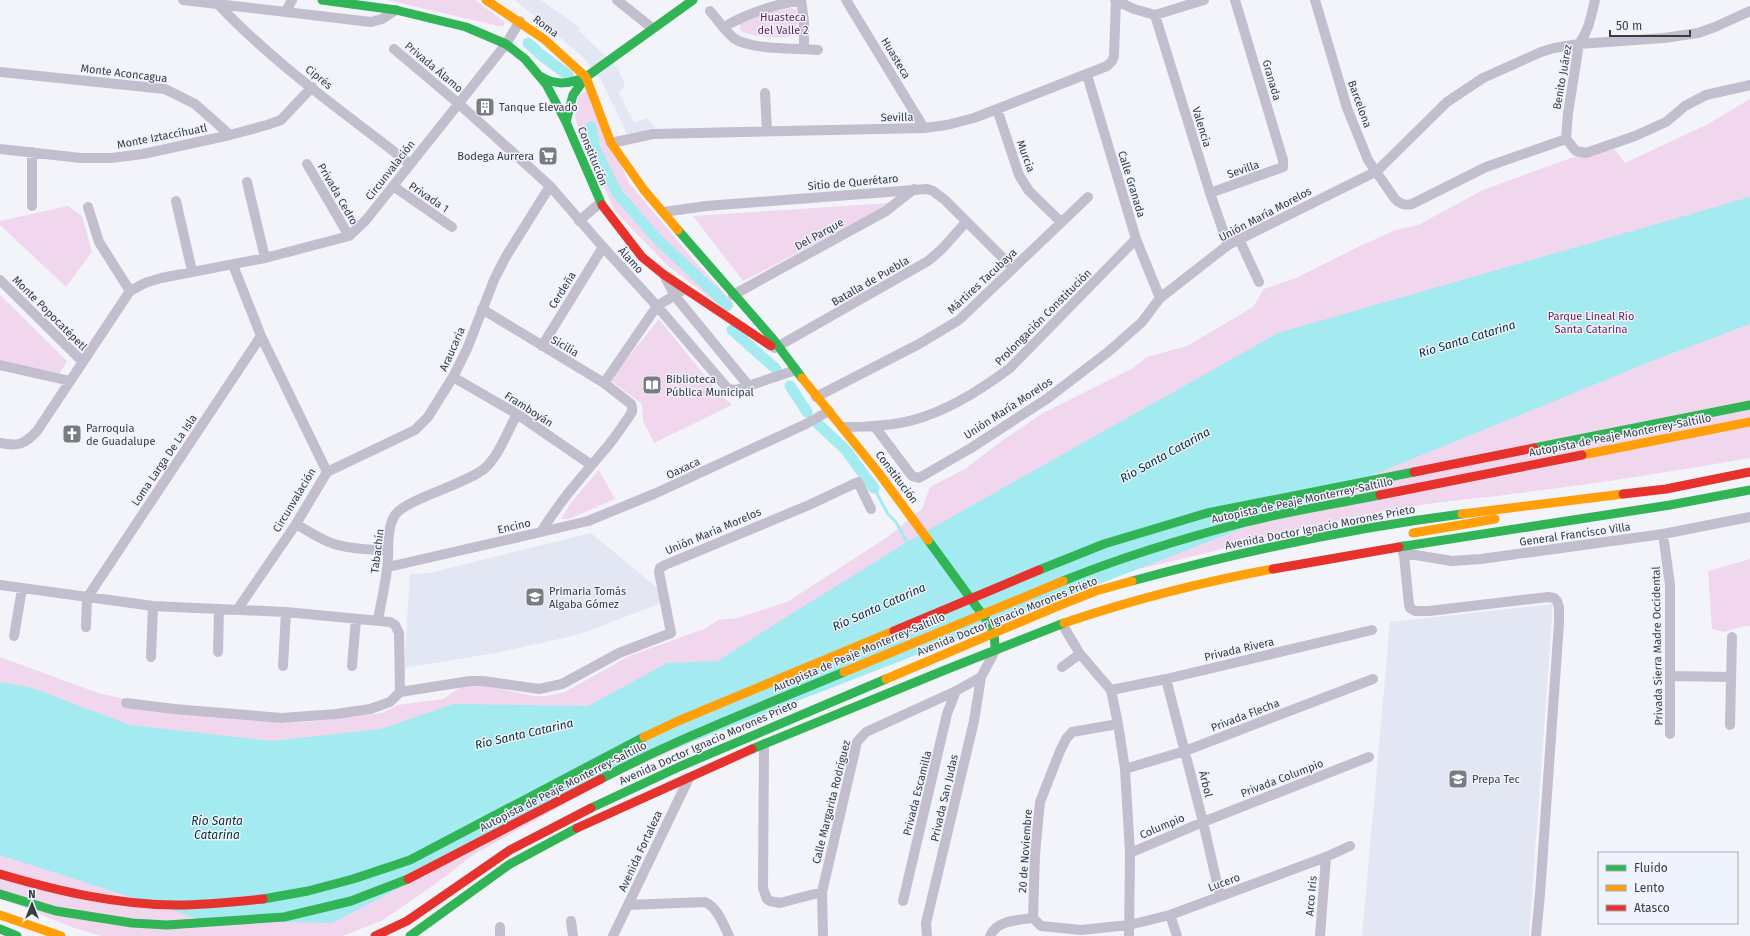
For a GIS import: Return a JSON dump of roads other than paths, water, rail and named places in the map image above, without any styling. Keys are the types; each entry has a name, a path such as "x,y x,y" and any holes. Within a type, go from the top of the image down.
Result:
{"main road":[{"name":"Constitución","path":"322,0 396,10 466,27 506,44 525,59 546,84 566,122 600,203 642,257 663,274 779,349"},
{"name":"Roma","path":"486,0 520,21 560,52 586,77"},
{"path":"566,122 573,95 586,77 690,1"},
{"path":"540,76 552,83 558,84 586,77"},
{"name":"Constitución","path":"586,77 611,143 644,190 779,349 816,397 844,427 987,620 994,633"},
{"path":"726,314 738,311 741,304"},
{"name":"Autopista de Peaje Monterrey-Saltillo","path":"0,874 37,886 88,897 131,903 187,906 236,903 295,895 333,885 417,857 624,746 678,721 1104,544 1207,513 1750,405"},
{"name":"Autopista de Peaje Monterrey-Saltillo","path":"0,894 56,911 132,923 167,925 284,917 351,901 410,878 627,765 954,625 1096,568 1156,548 1246,522 1750,422"},
{"name":"Avenida Doctor Ignacio Morones Prieto","path":"375,936 408,921 510,850 596,805 680,766 1096,591 1202,562 1321,537 1430,518 1666,489 1750,472"},
{"path":"410,936 486,880 527,854 570,831 764,744 945,670 1062,624 1103,610 1209,581 1647,509 1750,490"},
{"path":"1403,550 1406,538 1410,534 1488,521 1504,517 1519,507"},
{"path":"994,633 995,651"},
{"path":"0,915 61,936"},
{"path":"0,929 17,936"}],"street":[{"path":"184,0 371,22 382,19 396,10"},
{"path":"286,11 292,0"},
{"path":"617,0 652,28"},
{"path":"724,27 740,17 771,3 801,0 804,21 804,49"},
{"name":"Huasteca","path":"846,0 924,128"},
{"path":"1116,1 1134,10 1155,15 1204,0"},
{"name":"Granada","path":"1235,0 1283,160 1283,167"},
{"name":"Barcelona","path":"1315,0 1347,108 1368,160 1395,199 1403,205 1412,204 1486,167 1566,139"},
{"name":"Benito Juárez","path":"1566,139 1568,113 1579,44 1589,26 1594,0"},
{"name":"Sevilla","path":"611,143 653,134 924,128 947,125 997,109 1107,66 1112,61 1114,50 1116,1"},
{"name":"Ciprés","path":"217,4 240,28 410,164"},
{"path":"710,11 737,40 749,44 818,50"},
{"name":"Unión María Morelos","path":"875,427 912,476 919,478 971,448 1048,398 1108,352 1142,322 1160,298 1228,245 1377,171 1447,102 1483,78 1541,52 1579,44 1664,38 1698,33 1750,11"},
{"name":"Valencia","path":"1155,15 1210,193 1228,245"},
{"name":"Circunvalación","path":"130,291 145,283 192,271 265,258 349,236 366,220 506,44 520,21"},
{"name":"Privada Álamo","path":"394,49 458,103"},
{"name":"Monte Aconcagua","path":"0,72 165,89 195,104 230,135"},
{"name":"Calle Granada","path":"1087,75 1136,239 1160,298"},
{"path":"1566,139 1575,150 1582,153 1635,136 1666,122 1685,106 1706,95 1750,85"},
{"name":"Monte Iztaccíhuatl","path":"0,149 81,158 111,158 144,154 230,135 281,120 312,87"},
{"path":"765,92 767,131"},
{"name":"Álamo","path":"458,103 550,186 602,247 657,306 728,389 733,391 796,370"},
{"name":"Murcia","path":"997,109 1019,175 1025,185 1061,222"},
{"path":"32,152 32,206"},
{"name":"Privada Cedro","path":"307,164 349,236"},
{"name":"Sevilla","path":"1210,193 1283,167"},
{"path":"247,182 265,258"},
{"name":"Privada 1","path":"393,186 452,227"},
{"name":"Araucaria","path":"327,472 415,430 428,417 453,377 467,349 482,309 505,258 550,186"},
{"name":"Del Parque","path":"733,295 886,211 914,190"},
{"name":"Sitio de Querétaro","path":"664,212 706,206 927,190 933,191 945,200 1013,268"},
{"name":"Mártires Tacubaya","path":"816,397 919,344 960,320 1088,197"},
{"path":"176,201 192,271"},
{"path":"579,221 600,203"},
{"path":"0,443 22,444 37,431 130,291 99,242 88,206"},
{"name":"Batalla de Puebla","path":"779,349 928,261 942,249 966,222"},
{"name":"Prolongación Constitución","path":"844,427 875,427 914,420 950,405 987,386 1016,363 1136,239"},
{"path":"1239,239 1259,282"},
{"name":"Cerdeña","path":"542,346 602,247"},
{"name":"Circunvalación","path":"233,264 261,336 327,472 296,524 238,610"},
{"path":"663,274 675,296 748,385"},
{"name":"Monte Popocatépetl","path":"0,280 83,362"},
{"path":"604,383 657,306 675,296 684,288"},
{"name":"Sicilia","path":"482,309 604,383 632,407"},
{"name":"Loma Larga De La Isla","path":"87,598 261,336"},
{"path":"0,365 70,381"},
{"name":"Framboyán","path":"453,377 517,414 590,464"},
{"name":"Encino","path":"388,567 541,532 554,511 590,464 608,446 632,412 632,407"},
{"name":"Oaxaca","path":"541,532 588,521 647,497 806,424 829,411"},
{"name":"Tabachín","path":"378,620 388,567 388,550 391,527 396,515 413,503 467,480 486,467 496,454 517,414"},
{"name":"Unión María Morelos","path":"400,692 470,681 483,681 538,689 562,684 619,653 671,633 659,572 660,568 809,505 858,482 872,509"},
{"name":"General Francisco Villa","path":"1403,550 1452,561 1481,559 1663,534 1750,517"},
{"path":"296,524 334,544 371,550 388,550"},
{"name":"Privada Sierra Madre Occidental","path":"1663,534 1670,585 1670,734"},
{"path":"1403,550 1409,604 1410,608 1415,611 1430,611 1548,597 1554,598 1558,605 1559,618 1536,936"},
{"path":"0,585 153,606 286,612 378,620 390,622 398,629 400,692 390,702 370,709 336,714 282,718 174,709 126,703"},
{"path":"14,636 22,589"},
{"path":"86,627 87,598"},
{"path":"151,657 153,606"},
{"path":"218,652 219,610"},
{"path":"283,666 286,612"},
{"path":"352,666 356,619"},
{"path":"1062,624 1080,654 1111,690 1125,769 1130,853 1129,936"},
{"name":"Privada Rivera","path":"1111,690 1166,679 1372,630"},
{"path":"1730,725 1732,637"},
{"path":"981,677 995,651"},
{"path":"1062,667 1080,654"},
{"path":"1670,676 1731,677"},
{"name":"Calle Margarita Rodríguez","path":"823,936 822,892 856,742 860,736 866,732 956,691 981,677"},
{"name":"Privada San Judas","path":"926,936 926,923 974,721 981,677"},
{"name":"Árbol","path":"1166,679 1203,822 1220,896"},
{"name":"Privada Flecha","path":"1125,769 1185,750 1373,679"},
{"name":"Privada Escamilla","path":"903,901 947,714 956,691"},
{"name":"20 de Noviembre","path":"1033,918 1035,854 1040,802 1060,751 1066,739 1072,732 1118,724"},
{"path":"764,744 762,888 767,899 780,903 822,892"},
{"name":"Privada Columpio","path":"1203,822 1369,757"},
{"name":"Avenida Fortaleza","path":"613,936 690,776"},
{"name":"Columpio","path":"1130,853 1203,822"},
{"name":"Lucero","path":"1033,918 1041,926 1080,933 1129,925 1170,915 1326,857 1350,846"},
{"name":"Arco Iris","path":"1320,936 1326,857"},
{"path":"628,905 701,901 710,904 713,907 728,936"},
{"path":"1170,915 1177,936"},
{"path":"990,936 998,926 1010,922 1033,918"},
{"path":"571,922 573,936"},
{"path":"619,922 622,936"}],"water":[{"name":"Río Santa Catarina","path":"1750,197 1750,324 1662,357 1231,533 630,766 332,923 202,920 0,855 0,682 32,688 130,725 272,741 381,729 453,704 588,706 667,663 718,661 907,542 1278,333"}],"waterway":[{"path":"528,43 541,55 568,75"},
{"path":"591,127 595,149 617,193 659,241 727,306"},
{"path":"732,330 776,369"},
{"path":"790,386 807,412"},
{"path":"818,424 846,450 864,475"},
{"path":"867,479 874,488"},
{"path":"874,488 888,514 896,522 907,542"}],"place":[{"name":"Tanque Elevado","path":"485,107"},
{"name":"Bodega Aurrera","path":"548,156"},
{"name":"Biblioteca Pública Municipal","path":"652,385"},
{"name":"Parroquia de Guadalupe","path":"72,434"},
{"name":"Primaria Tomás Algaba Gómez","path":"535,597"},
{"name":"Prepa Tec","path":"1458,779"}],"park label":[{"name":"Huasteca del Valle 2","path":"783,23"},
{"name":"Parque Lineal Río Santa Catarina","path":"1591,322"}]}
